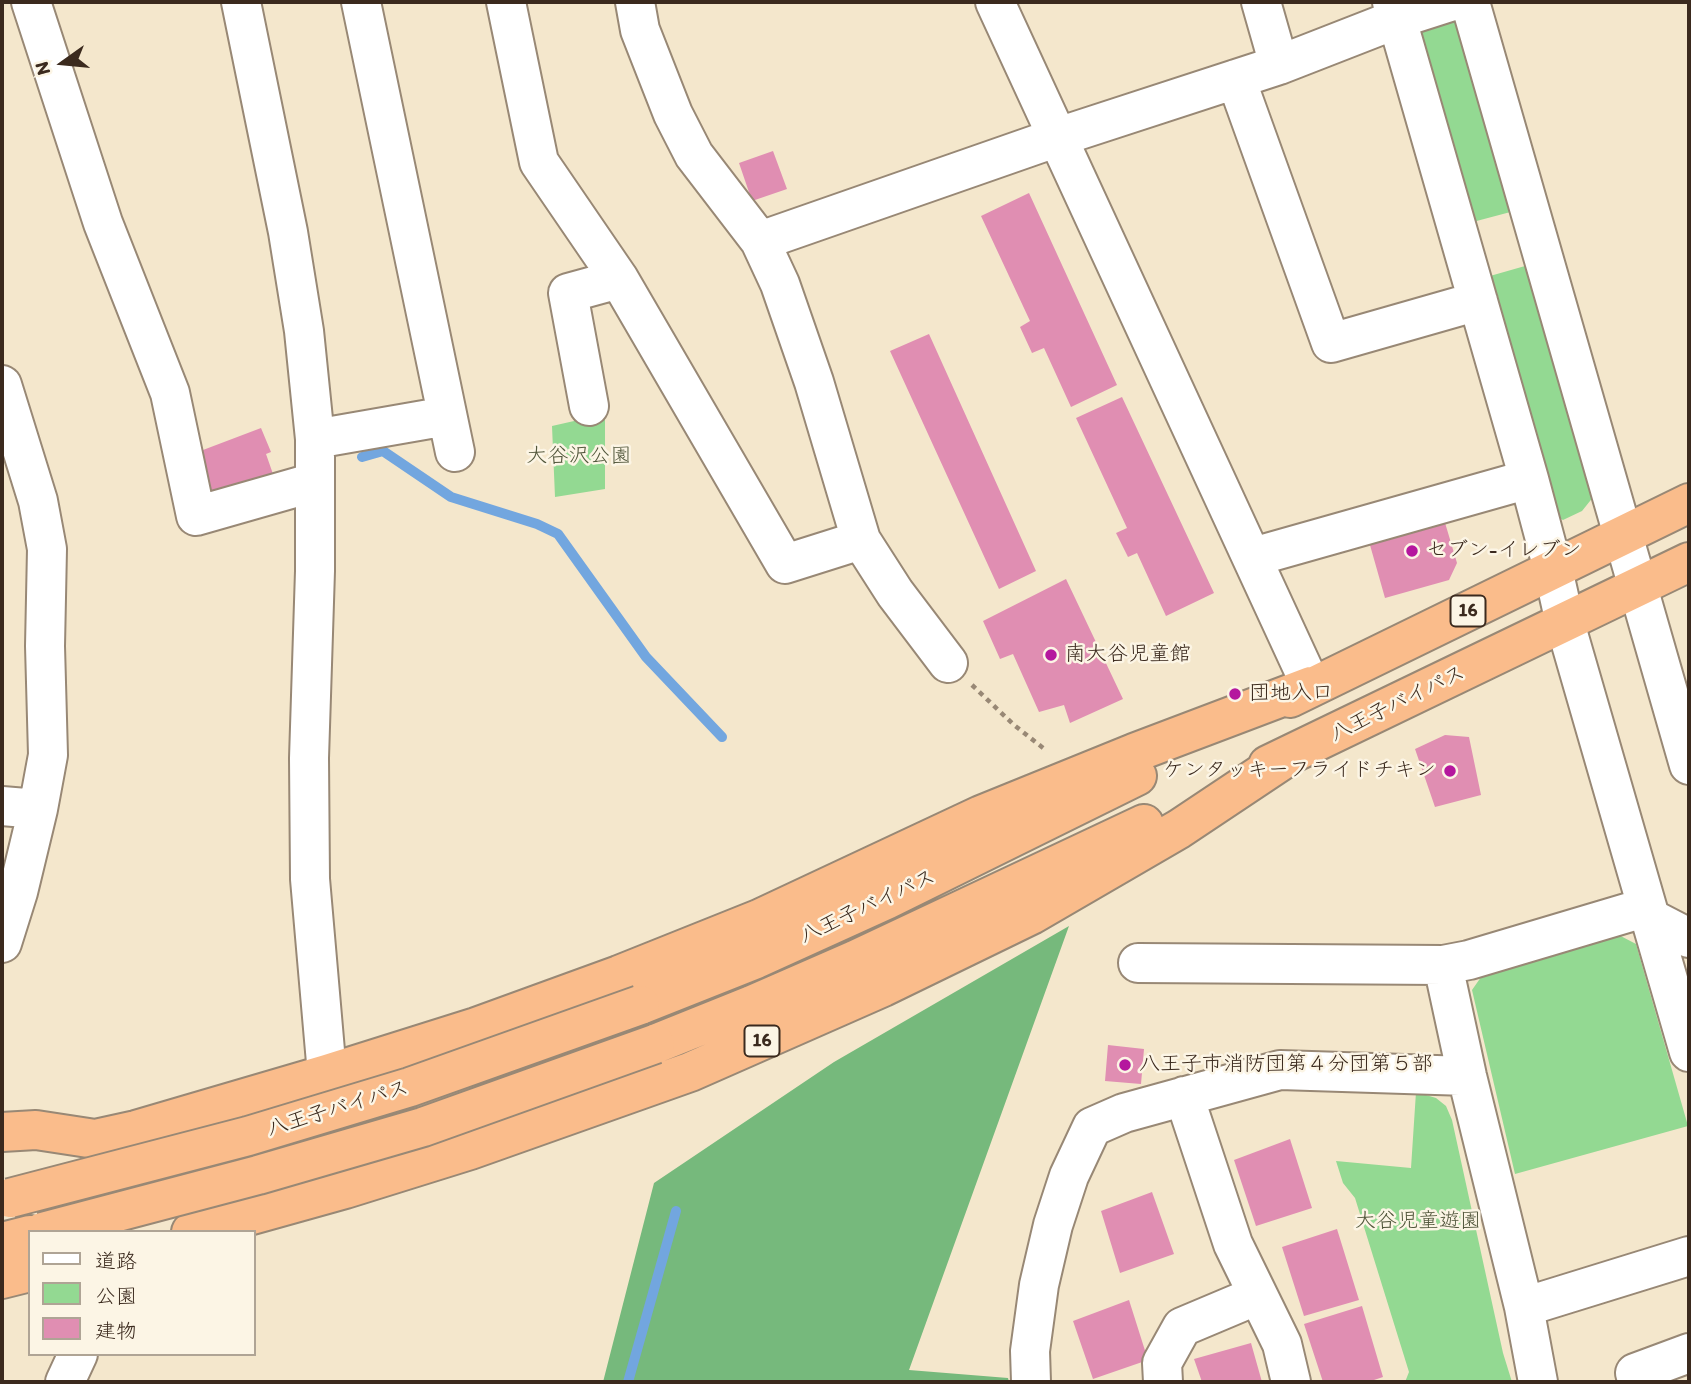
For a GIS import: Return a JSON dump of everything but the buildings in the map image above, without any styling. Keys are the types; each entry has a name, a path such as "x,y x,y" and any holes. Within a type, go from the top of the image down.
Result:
{"highway":[{"name":"八王子バイパス","path":"6,1199 248,1136 410,1087 640,1005 756,959 887,900 1269,710 1311,686 1689,503"},
{"name":"八王子バイパス","path":"71,1230 423,1127 655,1044 752,1005 855,960 1290,755 1689,562"},
{"path":"2,1132 37,1130 95,1139 136,1130 476,1027 619,975 759,919 981,814 1311,686"},
{"name":"16","path":"198,1230 345,1189 470,1150 690,1072 884,987 1043,908 1179,829 1290,755"},
{"name":"16","path":"2,1279 24,1244"}],"street":[{"path":"31,2 103,223 170,393 196,516 315,482"},
{"path":"242,2 290,245 304,331 315,439 315,571 309,758 310,879 327,1074 345,1189"},
{"path":"315,439 451,434 361,2"},
{"path":"506,2 539,162 619,279 785,564 861,540"},
{"path":"635,2 640,30 673,114 694,155 760,241 780,284 814,382 861,540 895,593 948,663"},
{"path":"995,2 1311,686"},
{"path":"1261,2 1279,65"},
{"path":"760,241 1058,137 1279,65 1394,10 1450,2"},
{"path":"1470,2 1625,534 1689,765"},
{"path":"1394,10 1529,479 1565,623 1689,1052"},
{"path":"1236,79 1331,343 1478,301"},
{"path":"589,406 568,293 619,279"},
{"path":"2,385 38,501 47,549 45,646 48,755 20,808 18,892 2,943"},
{"path":"1253,556 1529,479"},
{"path":"1138,963 1443,965 1649,913 1689,938"},
{"path":"1443,965 1467,1076 1524,1307 1538,1382"},
{"path":"1031,1382 1030,1351 1039,1285 1053,1225 1069,1176 1092,1128 1124,1113 1280,1070 1467,1076"},
{"path":"1184,1096 1233,1244 1282,1344 1291,1382"},
{"path":"95,1139 116,1230"},
{"path":"1524,1307 1689,1255"},
{"path":"1164,1382 1162,1363 1182,1327 1258,1295"},
{"path":"1638,1382 1635,1373 1689,1353"},
{"path":"65,1382 78,1356"}],"path":[{"path":"948,663 1014,725 1058,759"}],"green space":[{"path":"1401,2 1467,2 1598,491 1582,511 1563,520 1548,512","holes":["1518,210 1532,264 1483,278 1469,223"]},
{"name":"大谷沢公園","path":"605,414 605,489 555,497 552,426"},
{"path":"1069,926 909,1370 1008,1378 1009,1382 603,1382 654,1183 834,1062"},
{"path":"1613,932 1636,944 1688,1126 1515,1174 1472,990 1486,970"},
{"name":"大谷児童遊園","path":"1416,1092 1436,1098 1446,1106 1452,1120 1503,1353 1512,1382 1405,1382 1409,1372 1355,1198 1343,1183 1336,1161 1411,1168"}],"waterway":[{"path":"362,457 383,451 451,497 537,524 558,534 646,657 722,737"},
{"path":"628,1382 676,1211"}],"place":[{"name":"セブン-イレブン","path":"1412,551"},
{"name":"南大谷児童館","path":"1051,655"},
{"name":"団地入口","path":"1235,694"},
{"name":"ケンタッキーフライドチキン","path":"1450,771"},
{"name":"八王子市消防団第４分団第５部","path":"1125,1065"}]}
